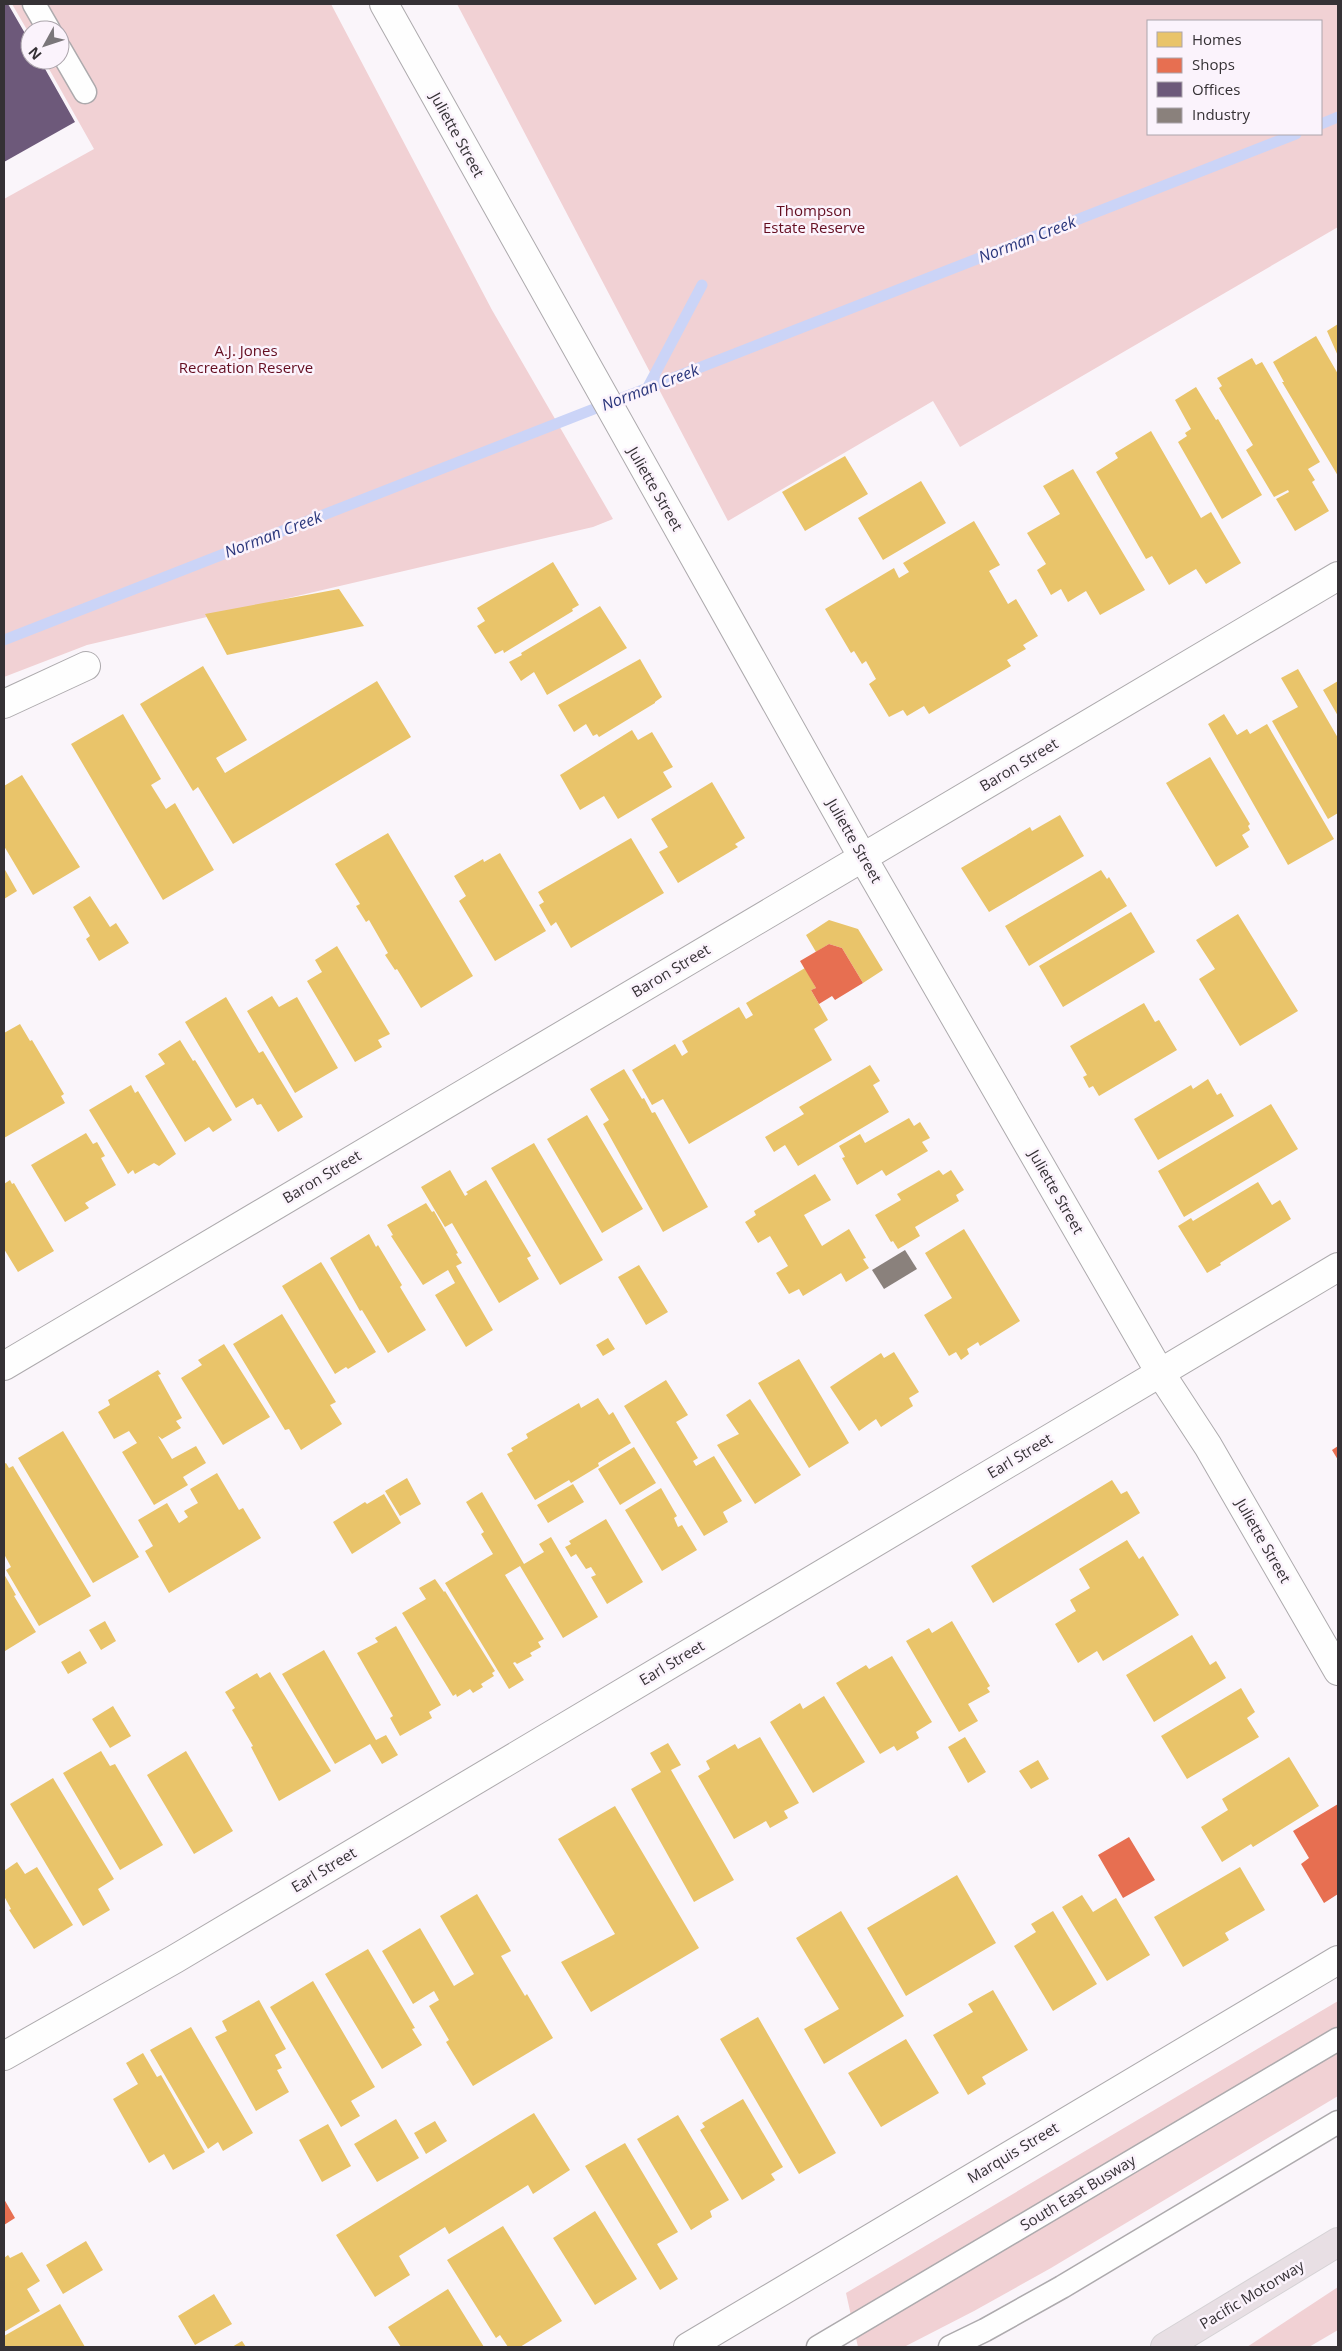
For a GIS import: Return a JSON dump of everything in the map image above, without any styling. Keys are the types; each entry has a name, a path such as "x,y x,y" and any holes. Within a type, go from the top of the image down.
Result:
{"highway":[{"name":"Pacific Motorway","path":"1165,2347 1338,2242"}],"main road":[{"name":"Juliette Street","path":"384,4 863,858 1159,1371 1208,1446 1338,1671"},
{"name":"Baron Street","path":"4,1366 1338,576"},
{"path":"4,704 86,666"},
{"name":"Earl Street","path":"4,2056 192,1949 1159,1371 1338,1267"},
{"name":"Marquis Street","path":"688,2347 1338,1960"}],"lane":[{"path":"34,4 43,20"},
{"path":"70,66 85,92"},
{"name":"South East Busway","path":"818,2347 1338,2039"},
{"path":"950,2347 985,2330 1062,2287 1338,2122"}],"green space":[{"name":"A.J. Jones Recreation Reserve","path":"12,4 331,4 492,310 613,519 593,527 87,645 4,677 4,199 94,149 50,70 70,70 70,20 21,20"},
{"name":"Thompson Estate Reserve","path":"457,4 1338,4 1338,227 960,447 933,401 728,521"},
{"path":"1338,2001 1338,2096 1051,2268 974,2311 904,2347 858,2347 846,2293"},
{"path":"1338,2287 1338,2330 1309,2347 1247,2347"}],"building: Homes":[{"path":"1338,324 1338,356 1327,331"},
{"path":"1316,336 1338,374 1338,476 1282,382 1284,382 1273,362"},
{"path":"1252,358 1256,365 1262,362 1320,462 1308,469 1315,480 1312,482 1329,511 1295,531 1276,499 1289,492 1288,490 1274,497 1246,450 1253,445 1219,388 1222,386 1217,378"},
{"path":"1196,387 1216,420 1218,419 1262,495 1222,519 1178,442 1187,436 1185,433 1191,429 1175,400"},
{"path":"1151,431 1201,518 1211,512 1241,563 1206,584 1196,569 1169,585 1152,556 1146,559 1096,472 1118,458 1115,453"},
{"path":"845,456 868,494 805,531 782,492"},
{"path":"1073,469 1145,590 1100,615 1086,591 1068,602 1061,589 1051,595 1037,570 1046,564 1027,533 1060,514 1043,486"},
{"path":"921,481 946,523 883,560 858,518"},
{"path":"974,521 1000,565 989,571 1008,604 1016,599 1038,636 1023,645 1026,649 1007,660 1011,666 929,714 924,706 907,716 903,710 889,717 869,684 876,679 866,661 862,664 854,651 851,653 825,609 894,568 899,578 909,572 903,563"},
{"path":"553,562 579,605 572,609 573,611 504,653 503,650 495,654 477,626 485,621 477,608"},
{"path":"339,589 364,626 227,655 205,614"},
{"path":"600,606 627,648 547,695 534,672 521,681 509,662"},
{"path":"640,659 662,697 599,737 597,734 593,736 586,724 574,732 558,705"},
{"path":"203,666 247,740 216,758 225,773 377,681 411,737 233,844 198,787 193,791 140,704"},
{"path":"1298,669 1338,738 1338,813 1328,819 1272,721 1298,707 1281,678"},
{"path":"1338,681 1338,716 1323,690"},
{"path":"123,714 161,779 151,785 166,809 175,803 214,870 163,900 71,744"},
{"path":"1224,714 1237,735 1247,729 1250,734 1267,724 1334,839 1288,865 1208,724"},
{"path":"632,730 638,740 652,732 673,767 663,772 672,787 618,819 604,796 580,810 560,775"},
{"path":"1210,757 1250,824 1248,826 1250,830 1242,835 1249,847 1216,867 1166,783"},
{"path":"22,775 80,867 33,895 4,846 4,786"},
{"path":"712,782 745,838 735,844 738,847 678,883 659,852 668,847 651,819"},
{"path":"1060,815 1084,856 989,912 961,868 1030,827 1032,831"},
{"path":"388,833 473,976 421,1008 397,969 395,970 385,955 388,953 369,920 366,922 356,906 360,904 335,864"},
{"path":"631,838 664,893 571,948 556,922 551,926 539,905 544,902 538,892"},
{"path":"500,853 546,931 495,961 459,901 466,896 454,876 483,859 484,862"},
{"path":"4,868 17,891 4,899"},
{"path":"1101,870 1107,879 1109,877 1127,906 1029,966 1005,926"},
{"path":"90,896 110,927 116,923 129,943 99,961 86,939 90,936 73,907"},
{"path":"1131,912 1155,952 1063,1007 1039,966"},
{"path":"1238,914 1298,1011 1240,1046 1199,979 1215,969 1196,940"},
{"path":"829,920 858,929 883,970 863,983 842,948 829,944 816,952 806,935"},
{"path":"337,946 390,1034 378,1040 382,1047 355,1062 307,981 322,972 315,960"},
{"path":"805,968 816,988 811,990 828,1020 814,1029 832,1060 689,1144 663,1099 652,1105 632,1070 675,1044 682,1056 688,1052 682,1041 739,1007 746,1019 753,1015 746,1003"},
{"path":"272,996 279,1007 297,997 338,1068 295,1093 247,1011"},
{"path":"226,997 259,1053 263,1051 303,1117 278,1132 261,1104 257,1105 253,1098 236,1108 185,1022"},
{"path":"1144,1003 1155,1022 1159,1020 1177,1050 1099,1096 1093,1086 1089,1088 1083,1077 1087,1075 1070,1046"},
{"path":"20,1024 30,1041 32,1040 64,1094 61,1096 65,1103 4,1138 4,1033"},
{"path":"180,1040 193,1061 195,1060 232,1120 213,1132 209,1127 185,1142 145,1076 165,1064 158,1054"},
{"path":"870,1065 880,1081 873,1085 889,1112 798,1166 785,1145 774,1152 765,1137 804,1114 799,1107"},
{"path":"624,1069 652,1113 655,1112 708,1207 663,1232 603,1124 609,1120 590,1089"},
{"path":"1208,1079 1217,1095 1221,1093 1234,1116 1158,1160 1134,1119 1191,1085 1193,1089"},
{"path":"131,1085 135,1093 138,1091 176,1154 159,1166 154,1163 135,1174 133,1170 128,1174 89,1110"},
{"path":"1271,1104 1298,1149 1184,1217 1158,1171"},
{"path":"587,1115 643,1209 602,1233 547,1139"},
{"path":"909,1118 914,1126 920,1122 930,1138 922,1142 928,1151 886,1176 882,1170 857,1185 842,1158 845,1157 839,1146 860,1134 865,1143"},
{"path":"86,1133 93,1144 97,1142 105,1156 101,1158 116,1185 85,1203 89,1208 65,1222 31,1165"},
{"path":"534,1143 603,1260 560,1285 491,1168"},
{"path":"450,1170 465,1196 468,1194 466,1192 486,1180 531,1256 527,1258 539,1279 499,1303 452,1223 445,1227 421,1187"},
{"path":"939,1170 943,1175 951,1170 964,1190 956,1195 959,1201 915,1227 920,1236 898,1249 893,1241 891,1242 875,1215 901,1200 897,1194"},
{"path":"815,1174 831,1200 804,1215 822,1246 849,1229 866,1258 863,1259 869,1268 846,1282 841,1273 803,1296 799,1289 789,1294 776,1273 788,1266 770,1236 758,1243 745,1222 756,1215 754,1211"},
{"path":"10,1180 12,1184 14,1183 54,1251 18,1272 4,1249 4,1184"},
{"path":"1258,1182 1272,1205 1280,1200 1291,1219 1207,1273 1178,1226 1191,1218 1193,1221"},
{"path":"426,1203 432,1212 434,1211 458,1253 456,1254 462,1263 456,1266 493,1330 466,1347 435,1295 455,1283 448,1270 423,1285 391,1236 393,1235 387,1225"},
{"path":"964,1229 1020,1321 980,1346 978,1342 967,1349 969,1354 961,1360 956,1352 949,1356 924,1315 952,1298 925,1253"},
{"path":"369,1234 376,1247 378,1245 402,1285 400,1287 426,1330 388,1353 362,1310 360,1311 330,1258"},
{"path":"321,1262 376,1352 348,1369 346,1367 335,1374 282,1286"},
{"path":"639,1265 668,1312 646,1325 618,1277"},
{"path":"282,1314 336,1402 330,1405 342,1424 301,1450 289,1429 285,1430 233,1344"},
{"path":"608,1338 615,1349 603,1356 596,1345"},
{"path":"224,1344 270,1417 223,1445 181,1378 202,1365 198,1360"},
{"path":"894,1352 919,1392 909,1398 913,1406 881,1427 876,1419 859,1431 830,1387 881,1353 884,1358"},
{"path":"799,1359 849,1443 809,1468 758,1383"},
{"path":"158,1370 161,1374 158,1375 182,1418 176,1421 181,1428 162,1439 158,1436 172,1459 196,1446 206,1463 183,1477 188,1485 154,1505 122,1452 137,1443 129,1431 114,1439 98,1412 110,1405 108,1400"},
{"path":"666,1380 688,1415 676,1422 698,1458 693,1461 696,1466 714,1456 742,1501 723,1512 728,1522 704,1536 624,1406"},
{"path":"598,1398 609,1415 613,1412 631,1443 598,1463 599,1466 571,1483 569,1480 535,1500 507,1454 513,1451 511,1448 528,1438 526,1434 579,1403 581,1408"},
{"path":"750,1399 801,1475 755,1504 717,1445 739,1434 726,1415"},
{"path":"63,1431 139,1557 93,1583 18,1458"},
{"path":"634,1447 656,1483 620,1505 598,1469"},
{"path":"6,1463 9,1468 13,1466 91,1596 39,1626 6,1570 11,1567 4,1554 4,1464"},
{"path":"217,1473 239,1510 243,1508 261,1538 169,1593 145,1551 153,1546 138,1520 167,1503 179,1523 188,1517 184,1511 198,1503 190,1489"},
{"path":"407,1478 421,1504 400,1516 385,1491"},
{"path":"1112,1480 1121,1494 1127,1491 1140,1513 993,1603 971,1566"},
{"path":"573,1484 584,1502 548,1523 537,1505"},
{"path":"661,1488 677,1516 674,1518 678,1527 682,1525 697,1550 662,1571 625,1510"},
{"path":"482,1492 524,1564 544,1552 539,1544 551,1537 598,1617 563,1638 520,1566 505,1575 544,1639 538,1642 541,1647 530,1653 532,1656 517,1664 513,1663 524,1680 509,1689 445,1583 493,1554 481,1534 484,1532 466,1502"},
{"path":"384,1494 401,1523 352,1554 333,1522 365,1502 367,1504"},
{"path":"606,1519 643,1582 607,1604 591,1577 596,1575 591,1567 586,1569 576,1554 571,1557 565,1547 571,1544 569,1541"},
{"path":"1127,1540 1139,1559 1143,1556 1179,1615 1103,1661 1097,1651 1078,1663 1055,1624 1076,1611 1070,1600 1090,1588 1079,1569"},
{"path":"4,1574 16,1595 14,1596 36,1632 5,1651"},
{"path":"435,1579 445,1591 495,1671 492,1673 494,1676 481,1684 483,1687 473,1693 470,1689 457,1697 456,1694 453,1696 402,1613 426,1599 419,1588"},
{"path":"105,1621 116,1641 101,1650 89,1630"},
{"path":"952,1621 990,1686 987,1688 990,1692 968,1704 978,1721 959,1732 906,1641 929,1628 932,1633"},
{"path":"396,1626 441,1705 429,1712 432,1718 400,1736 390,1718 393,1716 357,1653 378,1642 375,1638"},
{"path":"1192,1635 1210,1665 1216,1661 1226,1678 1154,1722 1126,1675"},
{"path":"324,1650 376,1740 386,1735 398,1755 382,1764 370,1744 335,1764 282,1674"},
{"path":"80,1651 87,1663 68,1674 61,1662"},
{"path":"892,1656 932,1722 916,1732 919,1738 897,1751 894,1746 880,1754 836,1683 866,1665 869,1669"},
{"path":"270,1672 331,1771 279,1801 251,1747 253,1746 232,1710 235,1708 225,1692 257,1673 260,1678"},
{"path":"1241,1688 1255,1712 1247,1718 1259,1737 1187,1779 1161,1736"},
{"path":"824,1696 865,1762 813,1793 770,1722 800,1703 803,1709"},
{"path":"113,1706 131,1736 110,1748 92,1719"},
{"path":"760,1737 799,1803 784,1811 788,1818 770,1828 766,1821 734,1839 698,1776 710,1769 706,1761 735,1744 738,1749"},
{"path":"965,1737 986,1772 968,1783 948,1747"},
{"path":"668,1743 681,1765 671,1770 734,1880 694,1902 631,1789 661,1772 650,1753"},
{"path":"101,1751 110,1766 115,1764 163,1845 120,1870 63,1773"},
{"path":"186,1751 233,1831 194,1854 147,1775"},
{"path":"1289,1757 1319,1806 1253,1847 1251,1844 1222,1862 1201,1827 1228,1810 1222,1799"},
{"path":"1038,1760 1049,1779 1031,1789 1019,1771"},
{"path":"53,1778 114,1879 98,1889 110,1910 83,1926 10,1804"},
{"path":"615,1806 699,1948 591,2012 561,1962 615,1934 558,1839"},
{"path":"17,1862 25,1874 37,1867 73,1925 34,1949 9,1910 11,1909 4,1896 4,1871"},
{"path":"1240,1867 1265,1910 1225,1933 1229,1940 1183,1967 1154,1917"},
{"path":"957,1875 996,1943 906,1996 867,1928"},
{"path":"477,1894 511,1951 501,1956 525,1996 527,1994 553,2038 473,2086 446,2042 449,2040 429,2006 439,2000 434,1991 413,2004 382,1951 420,1928 454,1986 474,1974 440,1916"},
{"path":"1082,1895 1093,1912 1116,1898 1150,1955 1107,1981 1062,1907"},
{"path":"841,1911 904,2016 824,2064 804,2029 839,2009 796,1938"},
{"path":"1053,1911 1097,1984 1053,2011 1014,1946 1036,1932 1031,1924"},
{"path":"368,1949 415,2028 412,2029 422,2045 382,2069 325,1974"},
{"path":"313,1981 375,2087 351,2101 360,2116 341,2127 270,2007"},
{"path":"993,1990 1028,2050 982,2077 986,2084 968,2095 933,2035 973,2012 968,2004"},
{"path":"259,2000 286,2049 275,2055 282,2068 277,2070 289,2092 256,2111 215,2037 227,2031 222,2021"},
{"path":"758,2017 836,2153 799,2174 720,2039"},
{"path":"191,2027 253,2133 223,2151 218,2142 208,2149 150,2050"},
{"path":"906,2039 939,2093 881,2127 848,2073"},
{"path":"143,2053 157,2077 161,2075 205,2152 173,2170 164,2154 149,2163 113,2099 138,2084 126,2063"},
{"path":"743,2099 783,2167 771,2174 775,2180 742,2200 700,2130 705,2127 702,2123"},
{"path":"534,2113 570,2170 533,2194 528,2185 449,2234 445,2227 399,2256 410,2275 375,2297 336,2235"},
{"path":"678,2115 729,2200 710,2211 712,2217 691,2230 637,2139"},
{"path":"396,2119 419,2158 377,2182 354,2144"},
{"path":"435,2121 447,2141 426,2154 414,2133"},
{"path":"328,2124 351,2166 322,2182 299,2140"},
{"path":"625,2143 678,2232 657,2244 678,2279 660,2290 585,2166"},
{"path":"595,2211 637,2279 595,2305 553,2238"},
{"path":"503,2226 562,2321 520,2347 508,2347 500,2335 496,2338 447,2260"},
{"path":"86,2241 103,2270 63,2294 46,2265"},
{"path":"22,2252 40,2281 27,2289 40,2311 4,2332 4,2258 8,2255 10,2258"},
{"path":"448,2289 484,2347 401,2347 388,2327"},
{"path":"214,2294 232,2324 195,2345 178,2316"},
{"path":"60,2304 85,2347 4,2347 4,2336"},
{"path":"242,2341 246,2347 232,2347"}],"building: Shops":[{"path":"829,944 842,948 863,983 835,1000 832,996 819,1004 811,990 816,988 800,961"},
{"path":"1338,1446 1338,1460 1332,1450"},
{"path":"1338,1804 1338,1894 1324,1903 1301,1864 1309,1858 1293,1831"},
{"path":"1129,1837 1155,1880 1123,1898 1098,1855"},
{"path":"4,2199 15,2218 4,2225"}],"building: Offices":[{"path":"4,4 8,4 20,25 20,70 46,70 75,122 4,162"}],"building: Industry":[{"path":"905,1250 917,1269 884,1289 872,1270"}],"waterway":[{"name":"Norman Creek","path":"1322,124 1338,117"},
{"name":"Norman Creek","path":"4,640 1293,135"},
{"path":"648,387 702,285"}]}
